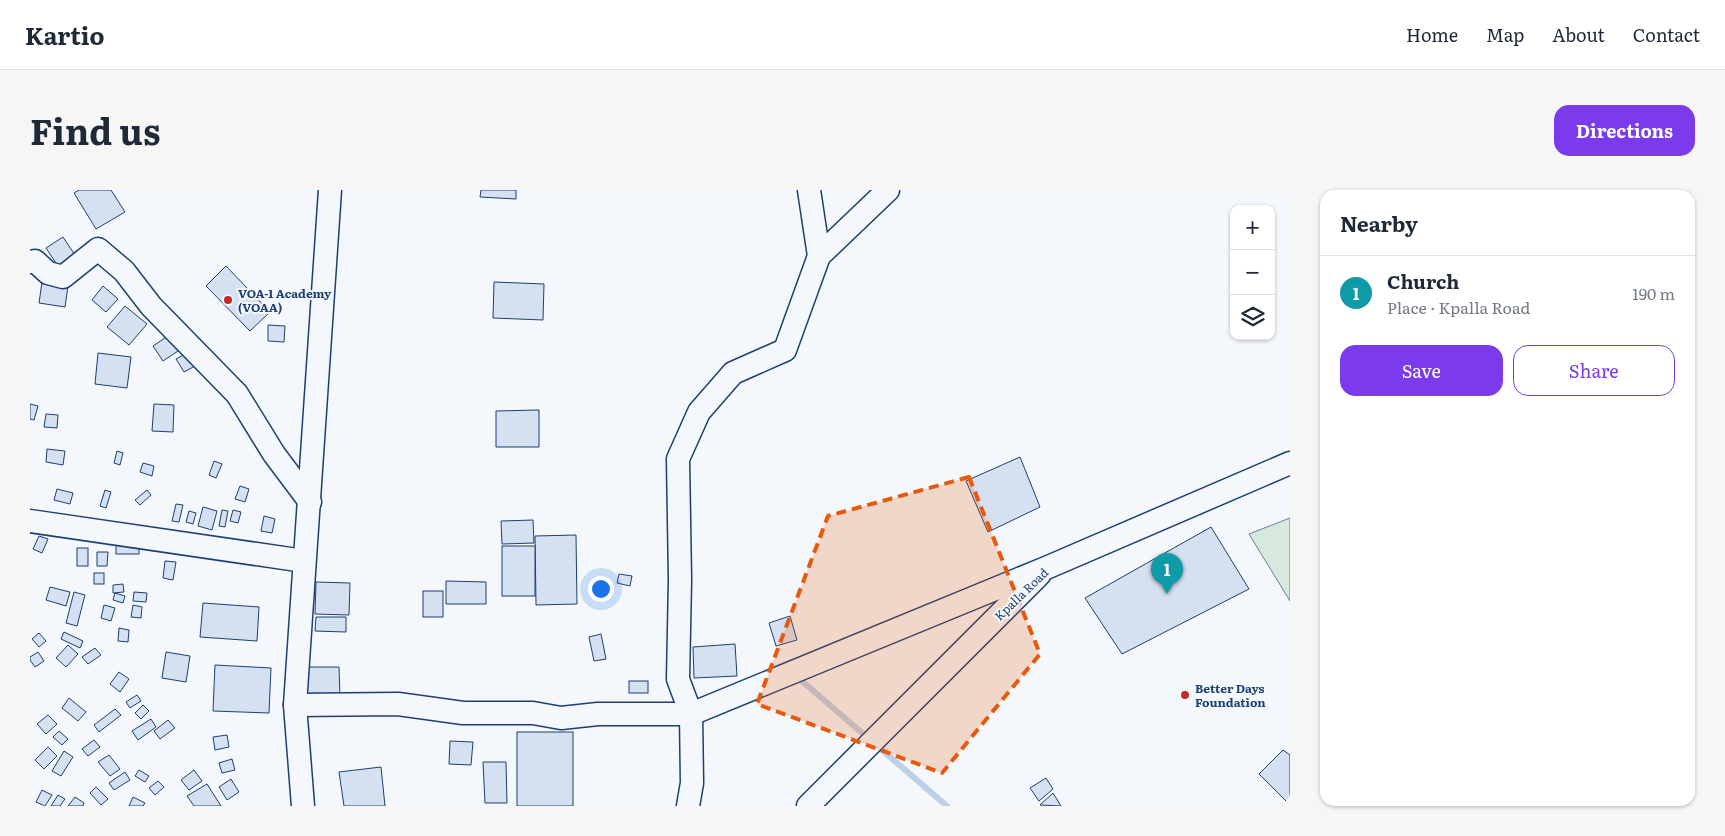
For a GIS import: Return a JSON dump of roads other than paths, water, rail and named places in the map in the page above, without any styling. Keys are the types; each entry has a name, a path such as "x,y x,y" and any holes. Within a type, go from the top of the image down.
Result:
{"street":[{"path":"303,806 295,705 304,561 310,502 319,325 330,190"},
{"path":"809,190 819,256"},
{"path":"688,806 692,783 690,714 678,679 680,580 678,460 699,412 733,373 785,350 819,256 888,190"},
{"path":"30,262 34,261 48,274 63,277 98,249 124,272 151,306 237,394 274,454 310,502"},
{"name":"Kpalla Road","path":"808,806 1046,568 1290,463"},
{"path":"30,521 304,561"},
{"path":"295,705 398,704 463,713 533,713 561,718 598,714 690,714 1046,568"}],"waterway":[{"path":"796,676 947,806"}],"place":[{"name":"VOA-1 Academy (VOAA)","path":"228,300"},
{"name":"Church","path":"1167,594"},
{"name":"Better Days Foundation","path":"1185,695"}]}
